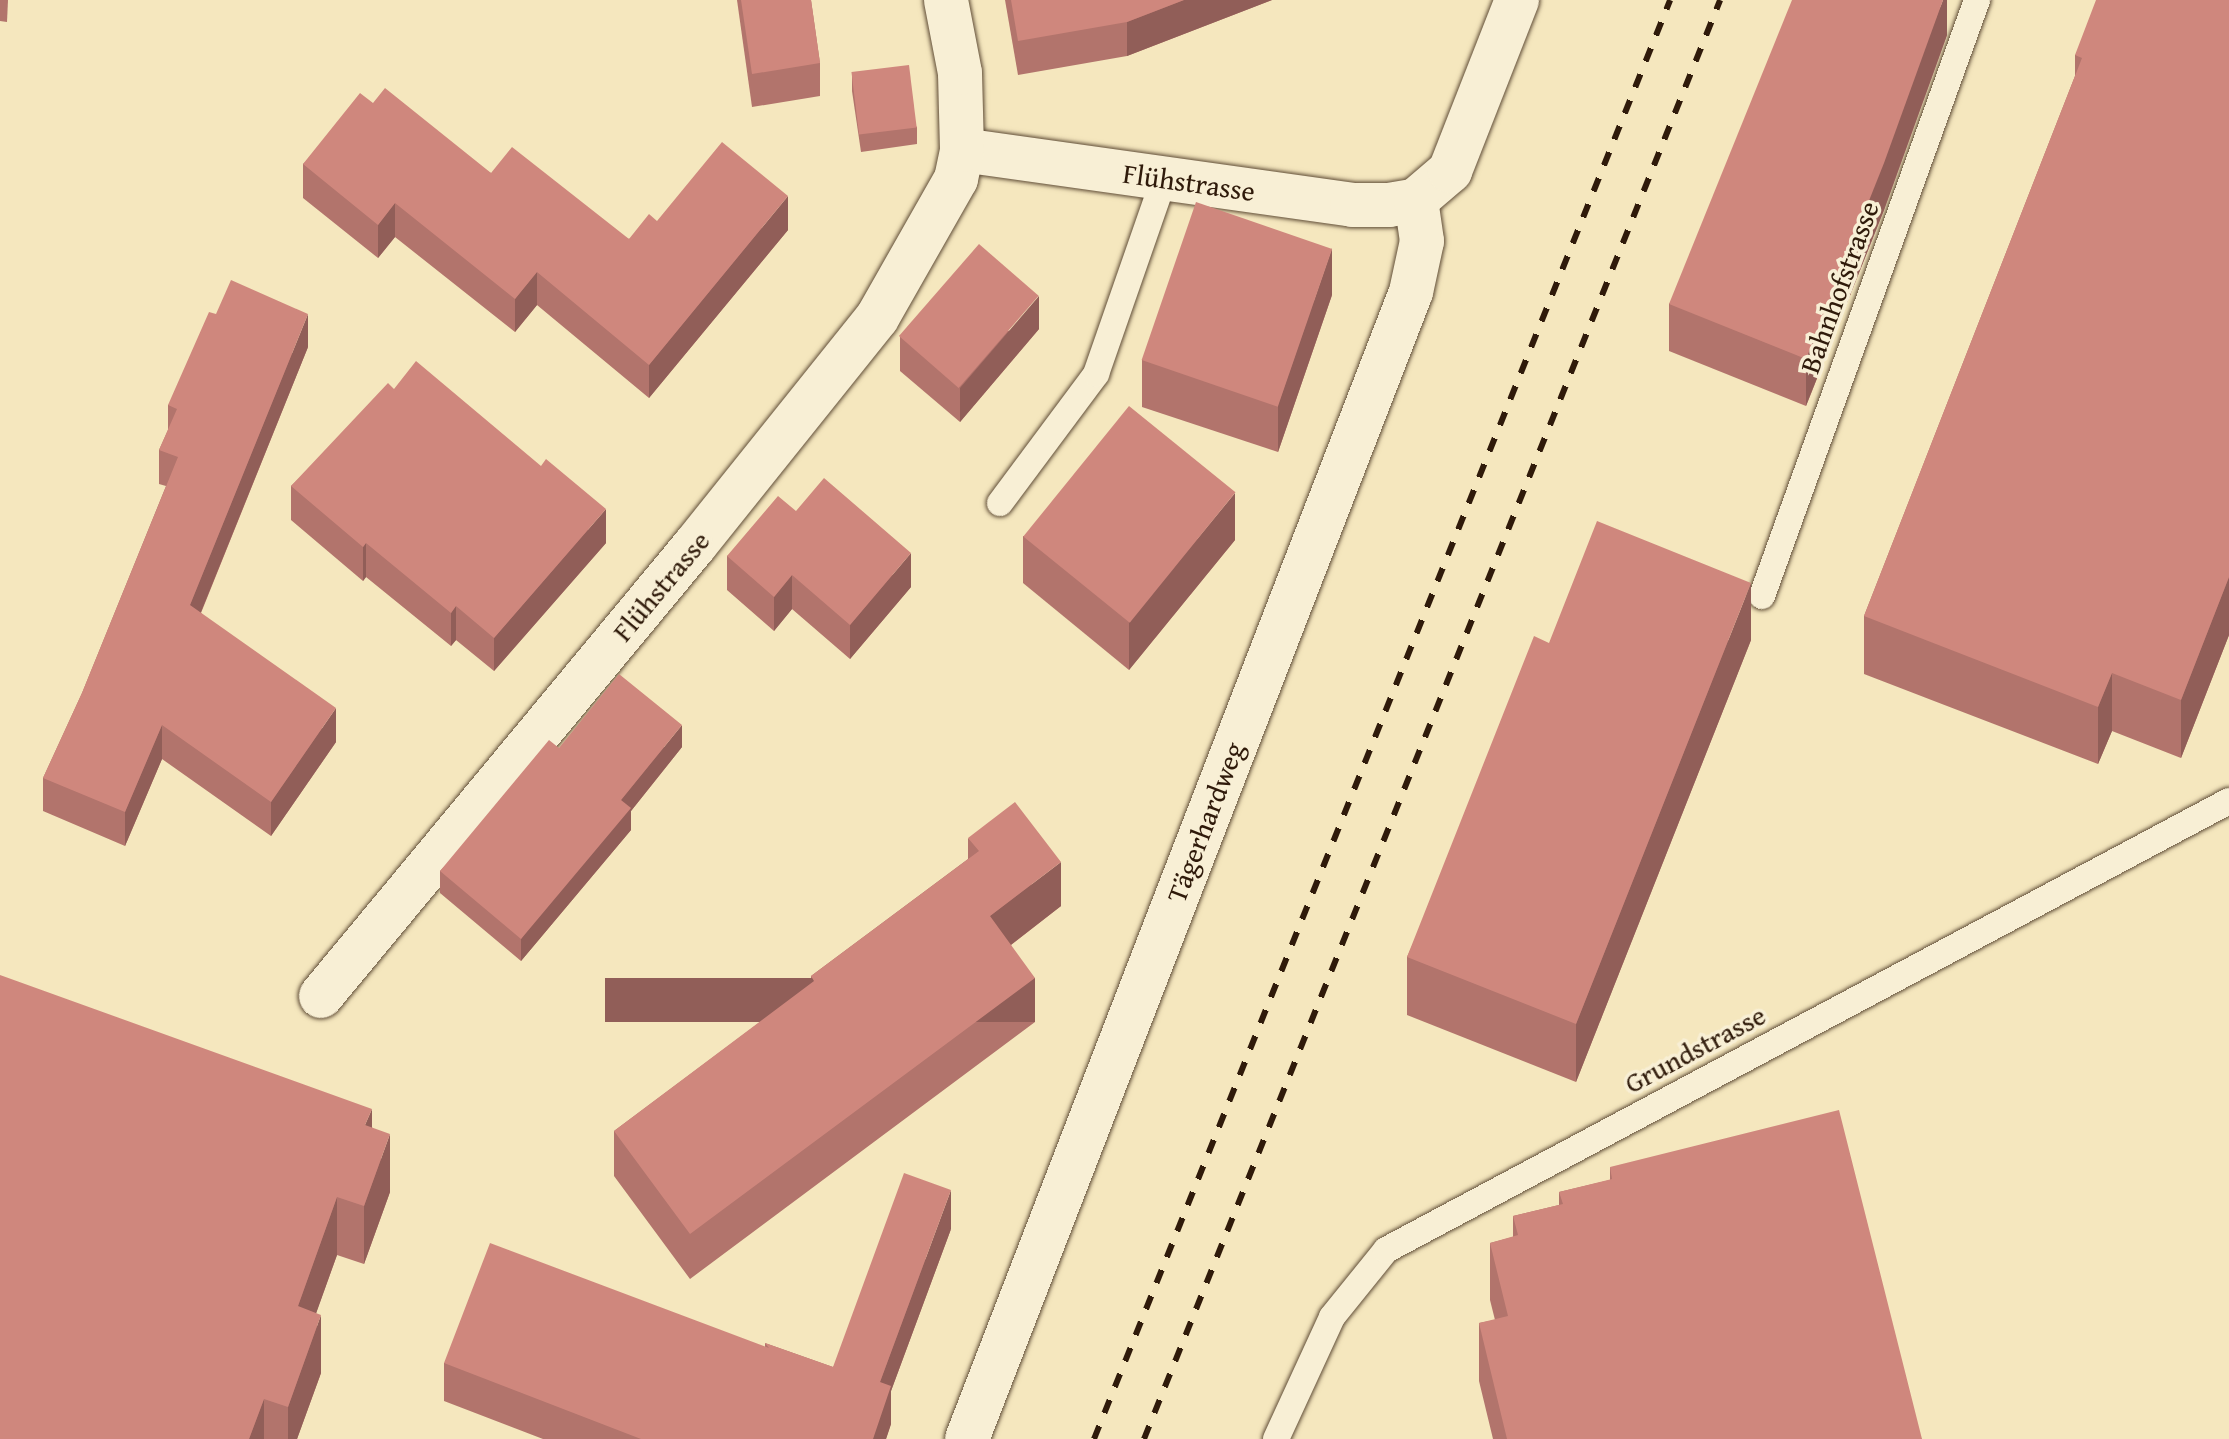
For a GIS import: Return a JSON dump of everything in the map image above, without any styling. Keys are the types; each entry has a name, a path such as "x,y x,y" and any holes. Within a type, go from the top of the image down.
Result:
{"street":[{"name":"Flühstrasse","path":"321,996 695,545 877,318 956,179 962,150 960,73 946,0"},
{"path":"1416,200 1450,171 1517,0"},
{"name":"Flühstrasse","path":"962,150 1352,205 1389,205 1416,200"},
{"name":"Tägerhardweg","path":"967,1439 1411,292 1422,241 1416,200"}],"lane":[{"name":"Bahnhofstrasse","path":"1762,596 1977,0"},
{"path":"1000,503 1096,374 1164,179"},
{"name":"Grundstrasse","path":"1276,1439 1332,1317 1386,1250 2229,801"}],"building":[{"path":"741,0 811,0 820,63 752,74"},
{"path":"1011,0 1184,0 1127,22 1018,41"},
{"path":"1792,0 1943,0 1884,163 1806,359 1669,304"},
{"path":"2096,0 2229,0 2229,577 2181,700 2112,673 2098,707 1864,616 2082,58 2075,55"},
{"path":"909,65 917,128 859,135 851,72"},
{"path":"385,88 491,173 512,147 629,239 649,214 657,221 722,142 788,196 649,365 537,272 515,299 395,203 378,225 303,164 360,93 373,103"},
{"path":"1196,202 1332,249 1278,407 1142,360"},
{"path":"979,244 1039,296 959,388 899,336"},
{"path":"231,280 308,314 190,605 336,708 271,802 162,725 125,812 43,778 82,693 178,457 159,450 177,409 168,405 209,312 216,314"},
{"path":"416,361 541,466 546,459 606,509 494,638 456,606 451,613 366,543 363,547 291,486 388,383 394,389"},
{"path":"1129,406 1235,492 1130,623 1023,537"},
{"path":"824,478 911,553 850,625 792,575 774,597 727,556 778,496 796,511"},
{"path":"1597,521 1751,583 1576,1024 1407,957 1534,636 1549,643"},
{"path":"619,674 682,725 621,800 631,808 521,939 440,871 549,740 559,748"},
{"path":"1015,802 1061,862 990,916 1035,978 690,1234 614,1131 814,981 811,976 979,851 968,838"},
{"path":"0,975 372,1109 365,1125 390,1134 364,1206 337,1197 298,1306 321,1315 288,1407 264,1399 249,1439 0,1439"},
{"path":"1839,1110 1922,1439 1507,1439 1479,1323 1508,1316 1490,1243 1518,1235 1513,1216 1563,1204 1559,1192 1612,1179 1610,1167"},
{"path":"904,1173 951,1190 880,1382 891,1386 873,1439 641,1439 444,1363 490,1243 769,1348 765,1343 833,1367"}],"railway":[{"path":"1094,1439 1670,0"},
{"path":"1144,1439 1720,0"}]}
